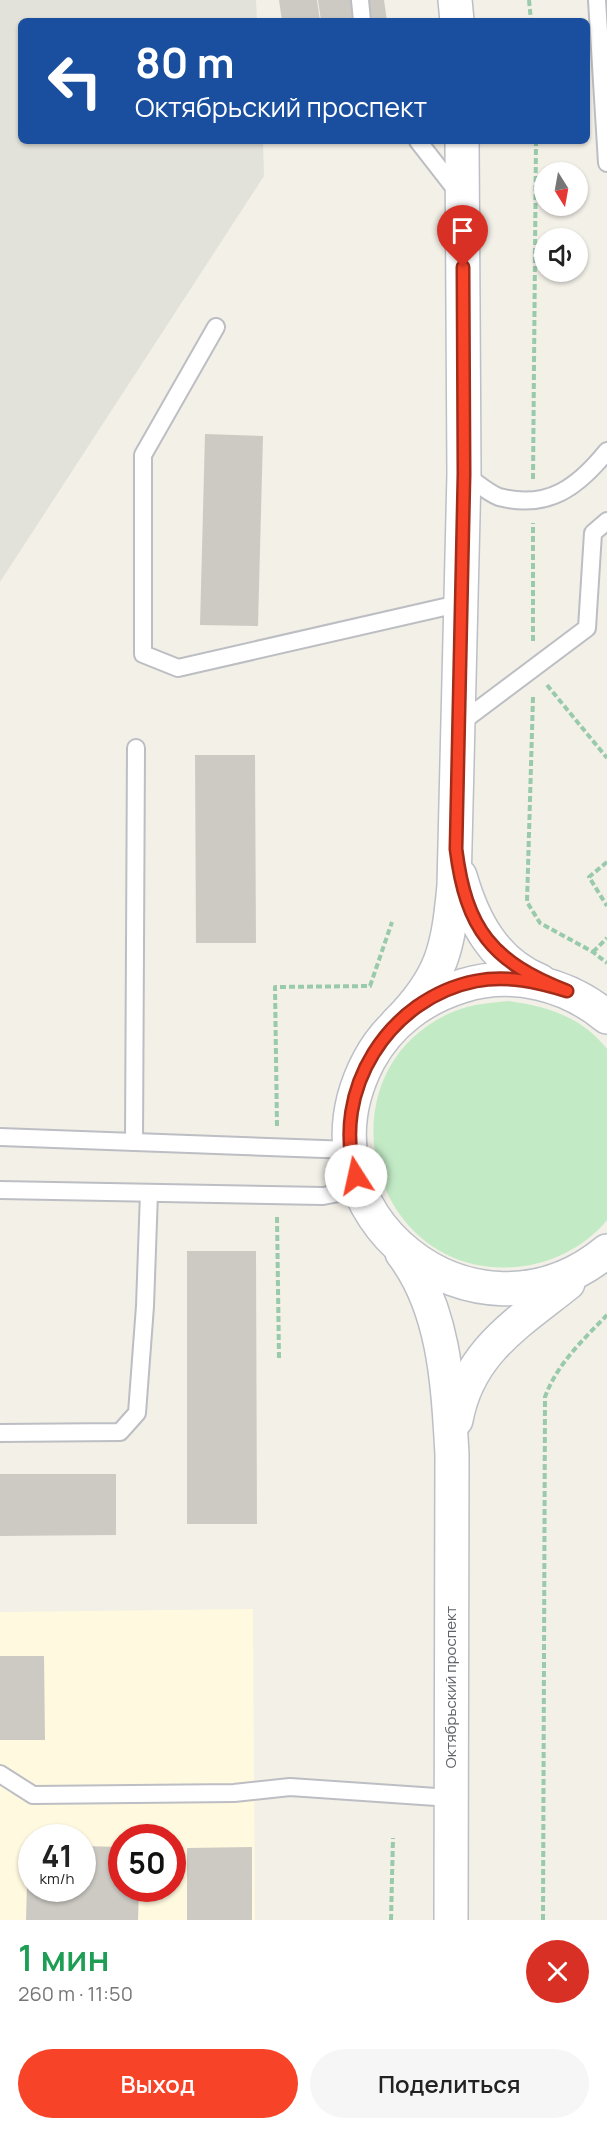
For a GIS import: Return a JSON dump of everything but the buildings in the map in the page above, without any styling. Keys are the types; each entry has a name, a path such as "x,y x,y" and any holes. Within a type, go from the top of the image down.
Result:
{"main road":[{"path":"455,0 457,18"},
{"path":"462,144 464,474 456,849 451,921 439,970 415,1005 376,1047 362,1075 353,1104 350,1134 352,1164 360,1188 376,1220 395,1244 419,1264 446,1278 474,1287 504,1290 536,1287 567,1277 600,1257"},
{"path":"456,849 465,894 484,935 497,952 522,972 567,991 607,1017"},
{"path":"397,1023 421,1004 447,991 476,981 508,979 538,982 567,991"},
{"name":"Октябрьский проспект","path":"395,1244 411,1264 421,1284 438,1333 448,1401 452,1454 451,1920"},
{"name":"Октябрьский проспект","path":"452,1454 459,1403 477,1364 507,1331 600,1257"}],"lane":[{"path":"360,0 362,18"},
{"path":"597,0 607,163"},
{"path":"420,144 463,199"},
{"path":"216,327 143,455 143,654 178,668 462,603"},
{"path":"464,474 498,496 533,500 564,492 591,471 607,452"},
{"path":"459,724 587,628 593,533 607,521"},
{"path":"134,1142 136,748"},
{"path":"0,1137 351,1150"},
{"path":"0,1190 323,1196 360,1188"},
{"path":"0,1433 120,1432 137,1413 145,1305 149,1193"},
{"path":"0,1774 33,1795 234,1793 290,1787 451,1798"}],"path":[{"path":"529,0 531,18"},
{"path":"533,668 607,758"},
{"path":"607,862 589,877 607,906"},
{"path":"527,902 540,923 593,952 607,963"},
{"path":"277,1147 275,987 370,986 392,922"},
{"path":"593,952 607,938"},
{"path":"277,1195 279,1358"},
{"path":"543,1920 545,1397 551,1381 568,1356 607,1315"},
{"path":"391,1920 393,1838"}],"shaded area":[{"path":"0,0 256,0 257,18 18,18 18,144 263,144 264,176 0,582"},
{"path":"253,1609 255,1920 0,1920 0,1612"}],"green space":[{"path":"508,1001 536,1006 563,1015 586,1029 607,1049 607,1220 598,1230 566,1253 542,1262 516,1267 465,1262 424,1240 395,1206 378,1165 374,1120 385,1077 412,1039 455,1011 474,1005"}],"route":[{"path":"356,1176 352,1164 350,1134 353,1104 362,1075 376,1047 397,1023 421,1004 447,991 476,981 508,979 538,982 567,991 522,972 497,952 474,917 459,872 456,849 464,474 463,267"}]}
